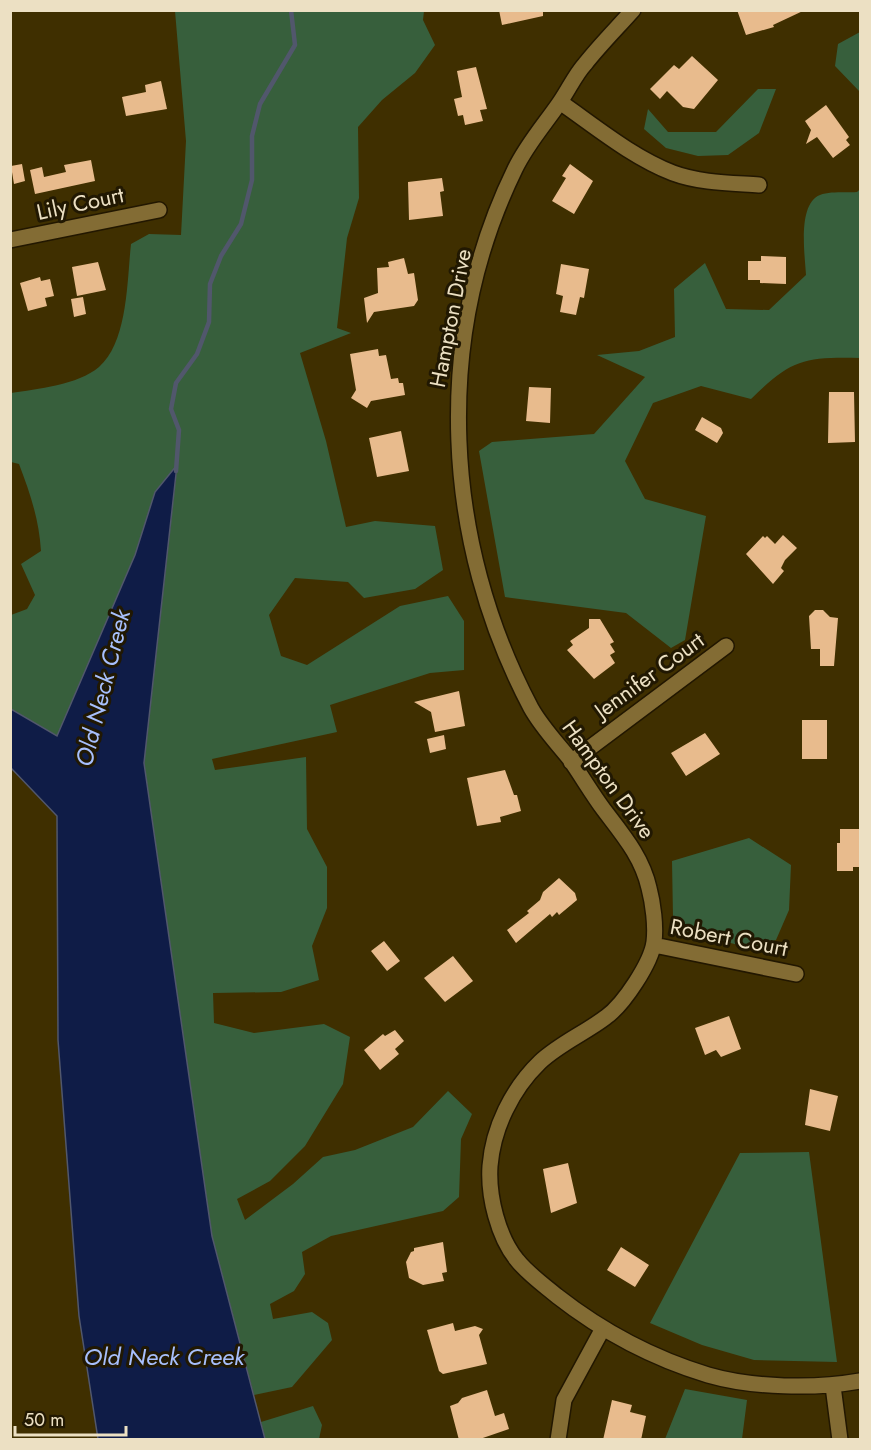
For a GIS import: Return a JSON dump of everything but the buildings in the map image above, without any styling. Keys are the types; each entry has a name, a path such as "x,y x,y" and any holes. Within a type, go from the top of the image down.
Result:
{"street":[{"name":"Hampton Drive","path":"633,10 583,66 516,165 497,210 478,270 457,392 459,472 468,536 485,597 507,661 535,715 632,846 650,890 654,945"},
{"path":"560,102 642,159 675,173 715,182 759,185"},
{"name":"Lily Court","path":"10,240 159,210"},
{"name":"Jennifer Court","path":"571,762 726,646"},
{"path":"654,945 637,979 610,1014 563,1044 540,1062 507,1104 495,1137 490,1167 492,1196 500,1224 516,1259 535,1278 602,1330 652,1354 712,1376 770,1384 833,1386 861,1381"},
{"name":"Robert Court","path":"654,945 796,974"},
{"path":"558,1440 564,1400 602,1330"},
{"path":"833,1386 840,1440"}],"green space":[{"path":"175,11 424,11 423,20 435,45 415,73 382,100 358,127 359,198 347,238 337,328 351,333 300,353 326,441 346,527 375,521 435,526 443,570 415,589 364,598 348,582 295,578 269,615 281,656 307,665 400,606 448,596 464,621 464,670 430,673 330,705 337,732 212,759 215,770 306,757 307,829 327,867 327,908 312,946 319,980 281,992 213,993 214,1023 254,1033 324,1024 350,1037 343,1084 305,1146 270,1181 237,1199 245,1220 293,1184 323,1157 355,1150 413,1127 448,1091 472,1114 461,1139 459,1197 443,1211 331,1236 302,1252 305,1274 294,1291 270,1304 273,1319 312,1312 328,1323 332,1340 292,1387 254,1395 212,1236 144,763 177,467 155,492 135,555 57,737 11,709 11,615 27,609 35,595 21,564 41,551 36,517 27,485 19,464 11,462 11,393 69,382 99,367 109,356 121,327 131,244 149,234 181,235 186,141"},
{"path":"860,32 860,92 835,66 838,44"},
{"path":"758,89 776,89 759,133 728,155 698,156 666,148 644,129 648,109 668,132 716,132"},
{"path":"860,189 860,358 825,358 800,363 777,376 751,399 701,386 653,403 625,461 645,499 706,516 685,640 671,648 626,613 505,597 479,451 492,442 594,434 645,377 597,355 639,351 675,337 674,289 705,263 726,309 769,310 806,275 805,219 813,200 824,194 857,192"},
{"path":"749,838 791,865 789,910 776,940 750,948 680,930 673,917 672,861"},
{"path":"809,1152 837,1362 754,1360 702,1345 650,1323 740,1153"},
{"path":"685,1389 747,1400 742,1439 665,1439"},
{"path":"313,1406 322,1425 319,1439 265,1440 261,1422"}],"water":[{"name":"Old Neck Creek","path":"177,465 144,763 212,1236 265,1439 98,1439 79,1316 58,1040 57,816 11,768 11,709 57,736 135,555 155,492"}],"waterway":[{"name":"Old Neck Creek","path":"176,471 179,430 171,409 176,383 197,354 209,322 210,284 221,256 241,224 252,180 252,136 260,104 295,45 291,10"}]}
